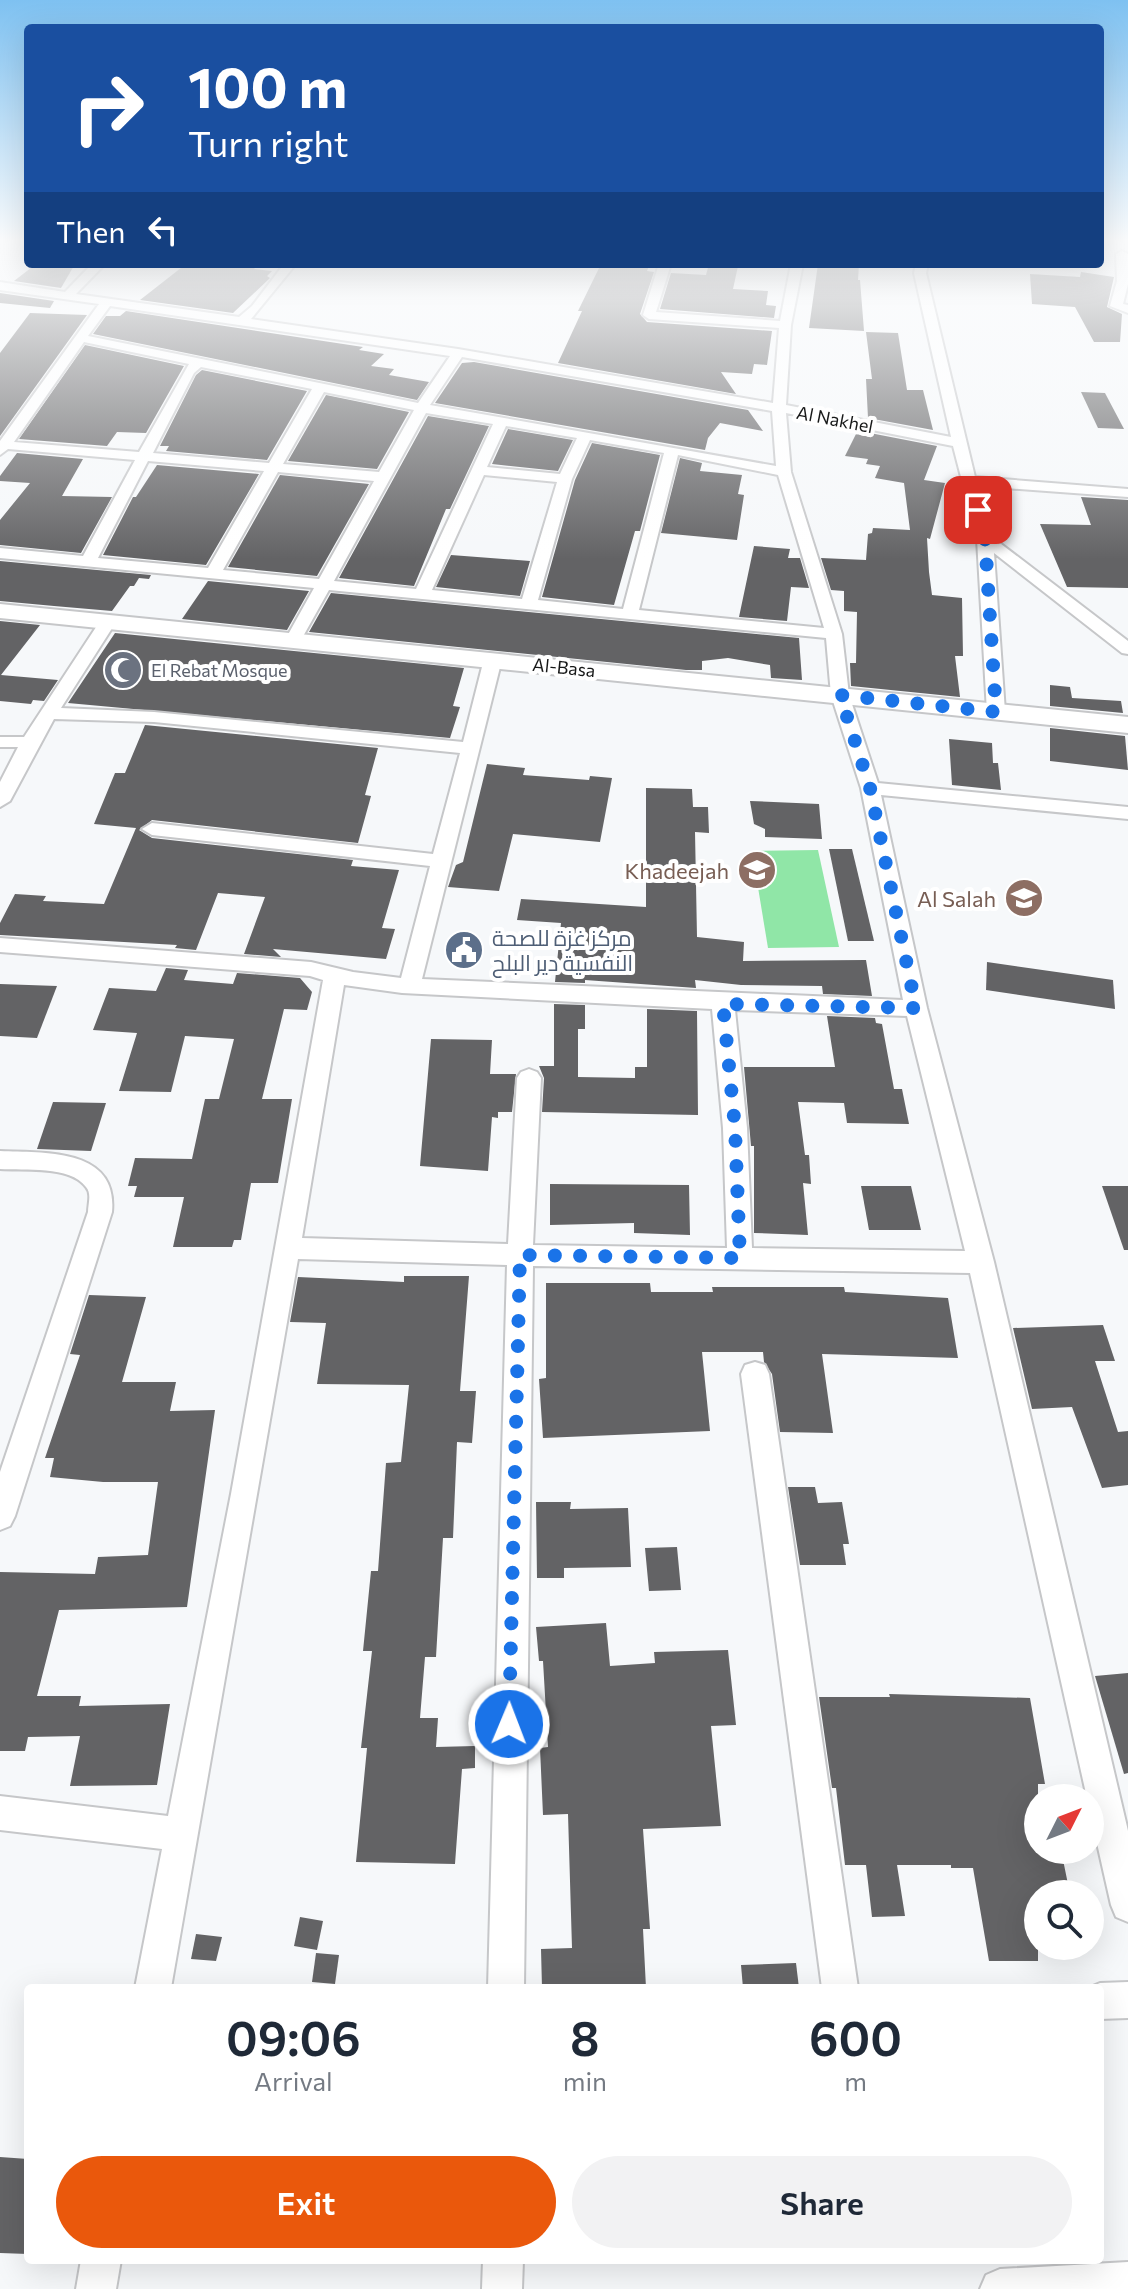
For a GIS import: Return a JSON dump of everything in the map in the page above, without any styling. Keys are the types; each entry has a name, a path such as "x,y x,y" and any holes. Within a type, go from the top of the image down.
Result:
{"street":[{"path":"2,448 76,345"},
{"path":"115,345 422,408 784,472"},
{"name":"Al Nakhel","path":"405,345 779,408 959,443"},
{"path":"784,345 779,408 784,472 834,634 840,695 870,788 916,1008 981,1262 1128,1905"},
{"path":"936,345 985,539 996,712"},
{"path":"293,640 422,408 458,353"},
{"path":"89,560 189,371 199,362"},
{"path":"212,575 320,387"},
{"path":"422,594 501,421"},
{"path":"528,605 565,479 586,435"},
{"path":"2,448 274,466 384,477"},
{"path":"630,613 672,450"},
{"path":"479,470 565,479"},
{"path":"971,481 1128,493"},
{"path":"985,539 1128,649"},
{"path":"0,553 834,634"},
{"name":"Al-Basa","path":"0,611 1128,725"},
{"path":"0,801 30,742 108,622"},
{"path":"410,984 493,659"},
{"path":"48,713 154,717 468,748"},
{"path":"0,742 30,742"},
{"path":"870,788 1128,813"},
{"path":"152,829 439,861"},
{"path":"0,945 311,969 334,978 410,984 723,1004 916,1008"},
{"path":"154,1984 289,1248 334,978"},
{"path":"723,1004 735,1128 740,1258"},
{"path":"506,1984 520,1255 529,1078"},
{"path":"0,1160 78,1168 96,1179 103,1194 100,1212 0,1516"},
{"path":"289,1248 981,1262"},
{"path":"755,1374 839,1984"},
{"path":"0,1813 182,1835"},
{"path":"1104,2001 1128,2000"},
{"path":"96,2289 100,2264"},
{"path":"502,2289 503,2264"},
{"path":"1000,2289 1128,2282"}],"green space":[{"path":"818,850 839,947 768,948 752,851"}],"building":[{"path":"6,345 66,345 0,436 0,353"},
{"path":"85,345 184,366 146,433 117,432 107,446 19,439"},
{"path":"146,345 363,347 359,350 384,354 371,366 394,369 389,375 429,382 417,400"},
{"path":"566,345 770,345 767,365 754,364 752,374 721,372 736,394 558,363"},
{"path":"868,345 900,345 907,390 923,390 933,430 868,418 866,379 872,379"},
{"path":"474,362 748,410 763,431 720,423 708,438 705,450 435,403 462,363"},
{"path":"202,370 307,391 267,460 166,451 169,446 160,446 196,375"},
{"path":"1081,392 1105,393 1124,429 1098,428"},
{"path":"326,395 409,412 377,469 288,461"},
{"path":"428,416 489,426 450,509 446,509 414,586 339,578"},
{"path":"508,429 573,440 558,471 492,464"},
{"path":"870,433 937,446 924,480 945,483 930,539 927,538 929,572 932,595 962,598 963,656 955,656 960,697 851,686 850,663 856,663 857,612 844,611 844,591 831,590 821,558 866,560 868,534 872,533 873,528 910,530 904,483 875,478 880,466 866,464 868,459 845,456 856,434 870,437"},
{"path":"592,443 660,455 640,531 635,531 614,605 542,597 575,480"},
{"path":"17,453 83,459 62,496 112,497 81,553 0,545 0,520 30,483 0,481 0,476"},
{"path":"680,458 702,463 700,471 742,475 738,494 744,495 737,540 661,533"},
{"path":"157,465 259,474 206,565 103,555 133,497"},
{"path":"280,475 369,484 317,576 228,567"},
{"path":"1081,497 1128,500 1128,588 1067,587 1040,524 1091,525"},
{"path":"754,546 790,549 788,558 800,558 809,588 791,587 787,621 739,617"},
{"path":"451,555 530,561 520,596 436,587"},
{"path":"0,561 151,575 149,579 139,578 134,586 130,586 112,611 0,601"},
{"path":"208,581 309,591 287,630 182,619"},
{"path":"331,593 799,638 802,680 771,678 770,665 728,658 702,661 702,670 686,670 309,632"},
{"path":"0,621 40,625 1,675 58,680 44,701 33,700 31,704 0,701"},
{"path":"115,633 464,668 453,706 460,707 450,738 68,703"},
{"path":"1050,685 1070,687 1072,698 1121,701 1123,713 1050,706"},
{"path":"145,725 378,748 365,795 371,796 358,843 152,820 139,830 152,838 353,860 351,866 399,870 382,928 395,929 386,959 273,949 281,957 244,954 265,897 218,893 196,950 175,948 177,945 0,935 0,923 15,894 46,896 43,901 104,904 136,828 94,824 115,773 125,773"},
{"path":"1050,728 1125,736 1128,770 1050,761"},
{"path":"949,739 992,743 993,763 998,763 1001,790 952,785"},
{"path":"487,764 525,768 523,775 589,780 590,776 612,778 600,842 513,834 499,891 448,887 456,865 463,862"},
{"path":"646,788 692,789 693,807 708,807 709,833 695,832 697,937 744,942 743,961 866,960 872,996 823,994 822,986 741,985 695,980 696,988 585,980 585,983 555,982 561,923 517,920 521,899 646,907"},
{"path":"750,801 819,804 822,839 765,837 765,829 754,824"},
{"path":"829,849 852,849 874,941 848,941"},
{"path":"987,962 1113,980 1115,1009 986,990"},
{"path":"166,968 188,970 184,980 233,984 237,973 300,978 312,992 307,1010 284,1009 262,1099 292,1099 278,1183 251,1183 241,1240 234,1240 232,1247 173,1247 184,1197 134,1197 137,1186 128,1186 135,1158 192,1159 205,1099 219,1099 234,1039 185,1036 171,1092 119,1091 137,1033 93,1030 109,988 156,991"},
{"path":"0,984 57,986 37,1038 0,1036"},
{"path":"554,1004 585,1005 585,1029 578,1029 578,1077 635,1078 635,1067 647,1067 647,1009 697,1011 698,1115 542,1112 544,1078 539,1066 554,1066"},
{"path":"827,1016 875,1018 876,1023 882,1024 894,1089 902,1089 909,1124 847,1123 844,1103 798,1102 805,1155 809,1155 811,1184 803,1183 808,1235 754,1233 754,1146 751,1146 744,1067 835,1067"},
{"path":"431,1039 492,1040 490,1074 516,1074 512,1112 498,1112 498,1118 492,1117 488,1171 420,1166"},
{"path":"53,1102 106,1103 91,1151 37,1149"},
{"path":"550,1184 689,1185 690,1235 634,1233 634,1223 550,1225"},
{"path":"861,1186 911,1186 921,1230 869,1230"},
{"path":"1102,1186 1128,1186 1128,1250 1124,1250"},
{"path":"404,1276 469,1276 460,1391 476,1391 472,1443 457,1442 453,1538 443,1538 436,1657 425,1657 420,1718 438,1718 436,1747 475,1746 475,1768 462,1769 455,1864 356,1862 367,1748 361,1748 372,1651 363,1651 371,1571 378,1571 386,1463 401,1462 409,1385 317,1384 326,1323 290,1322 298,1277 404,1282"},
{"path":"546,1283 650,1283 651,1292 713,1292 712,1287 844,1287 845,1292 948,1298 958,1358 822,1354 833,1433 780,1432 772,1374 764,1362 763,1352 702,1352 710,1431 543,1438 539,1379 546,1378"},
{"path":"89,1295 146,1297 122,1382 176,1382 170,1411 215,1410 187,1607 59,1610 37,1696 81,1696 79,1706 170,1704 157,1785 70,1786 80,1736 28,1737 25,1751 0,1751 0,1572 95,1574 98,1557 148,1555 158,1482 103,1482 50,1477 54,1458 45,1458 80,1355 70,1354"},
{"path":"1103,1325 1115,1361 1095,1361 1118,1432 1128,1431 1128,1485 1102,1488 1072,1407 1032,1409 1013,1328"},
{"path":"788,1487 815,1487 818,1503 842,1502 849,1544 843,1544 846,1565 800,1565"},
{"path":"536,1502 571,1502 570,1509 628,1508 631,1567 564,1568 564,1578 537,1578"},
{"path":"677,1547 681,1590 649,1591 645,1548"},
{"path":"606,1623 610,1666 655,1663 654,1652 728,1650 736,1725 711,1726 721,1826 643,1829 650,1929 643,1929 646,1984 542,1984 541,1949 572,1948 568,1814 543,1815 540,1748 548,1747 543,1661 539,1661 536,1627"},
{"path":"1128,1673 1128,1773 1124,1774 1095,1676"},
{"path":"889,1694 1030,1698 1045,1784 1024,1784 1024,1864 1064,1864 1067,1880 1024,1880 1024,1960 1038,1961 989,1961 973,1868 897,1865 905,1916 872,1917 866,1865 845,1865 836,1788 832,1788 819,1697 890,1697"},
{"path":"300,1917 323,1921 317,1950 294,1946"},
{"path":"196,1934 222,1937 216,1961 191,1959"},
{"path":"316,1953 339,1955 335,1984 312,1982"},
{"path":"796,1963 799,1984 743,1984 741,1965"},
{"path":"0,2157 24,2159 24,2254 0,2253"}],"place":[{"name":"El Rebat Mosque","path":"123,670"},
{"name":"Khadeejah","path":"757,870"},
{"name":"Al Salah","path":"1024,898"},
{"name":"مركز غزة للصحة النفسية دير البلح","path":"464,950"}],"route":[{"path":"509,1724 520,1255 740,1258 735,1128 723,1004 916,1008 870,788 840,695 996,712 985,539 978,510"}]}
